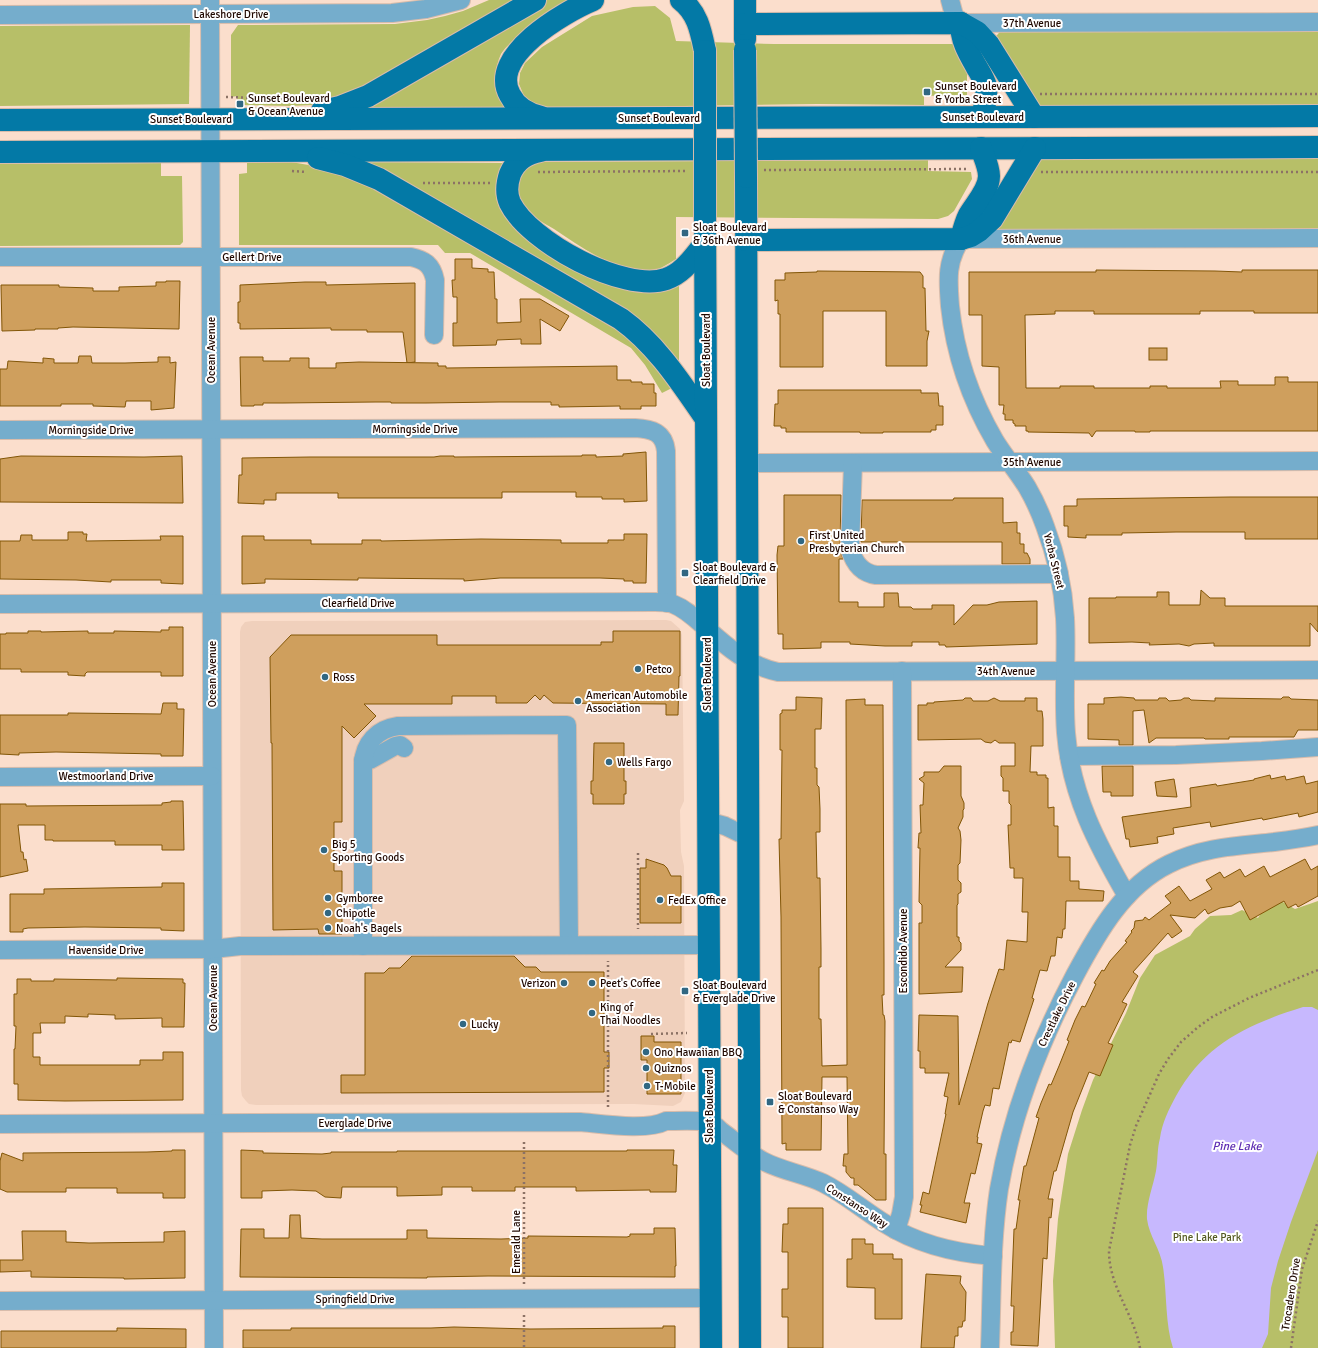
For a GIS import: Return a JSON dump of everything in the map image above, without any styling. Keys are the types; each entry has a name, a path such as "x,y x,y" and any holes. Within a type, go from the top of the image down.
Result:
{"main road":[{"path":"267,119 288,117 329,109 368,96 535,0"},
{"path":"544,118 534,116 526,112 512,100 507,90 506,78 508,67 514,57 538,33 564,15 593,0"},
{"path":"681,0 694,14 706,51"},
{"name":"Sloat Boulevard","path":"705,0 711,1348"},
{"path":"745,0 750,1348"},
{"path":"961,23 983,38 1034,116"},
{"path":"961,23 965,46 984,79 986,87 982,117"},
{"name":"37th Avenue","path":"745,24 961,23"},
{"name":"Sunset Boulevard","path":"0,120 1318,116"},
{"path":"0,152 981,148 1035,159 1318,147"},
{"path":"961,239 968,217 988,182 988,169 981,148"},
{"path":"544,150 526,156 518,161 513,167 507,183 509,202 515,212 526,223 556,247 574,258 613,275 642,282 656,281 677,274 685,267 706,242"},
{"path":"264,151 290,153 328,160 361,171 379,179 606,309 634,328 647,341 666,364 706,419"},
{"path":"961,239 971,236 979,231 992,219 1035,159"},
{"name":"36th Avenue","path":"746,240 961,239"}],"street":[{"name":"Lakeshore Drive","path":"0,15 210,7 392,13 426,9 460,0"},
{"path":"950,0 954,15 961,23"},
{"name":"Ocean Avenue","path":"210,7 214,1348"},
{"name":"37th Avenue","path":"961,23 1318,22"},
{"name":"36th Avenue","path":"961,239 1318,238"},
{"name":"Yorba Street","path":"961,239 951,259 948,274 956,343 964,373 980,413 996,441 1028,488 1040,512 1051,543 1059,574 1065,619 1066,734 1069,756 1079,800 1087,821 1100,848 1127,896"},
{"name":"Gellert Drive","path":"0,257 419,258 430,265 434,272 434,335"},
{"name":"Morningside Drive","path":"0,430 635,428 650,430 662,438 666,451 667,603"},
{"name":"35th Avenue","path":"746,463 1318,461"},
{"path":"853,463 850,549 857,565 869,574 1059,574"},
{"name":"Clearfield Drive","path":"0,604 667,603 675,605 690,614 707,629"},
{"name":"34th Avenue","path":"707,629 747,660 772,670 784,672 1318,670"},
{"name":"Escondido Avenue","path":"896,1230 904,1197 902,671"},
{"path":"363,946 363,760 365,749 371,740 380,732 392,727 404,726 567,725 568,945"},
{"path":"363,760 370,760 395,746 400,745 404,748"},
{"path":"1069,756 1189,755 1318,747"},
{"name":"Westmoorland Drive","path":"0,777 212,776"},
{"path":"708,829 721,825 748,837"},
{"name":"Crestlake Drive","path":"990,1348 996,1211 1005,1159 1032,1068 1056,1013 1081,965 1108,919 1135,887 1155,872 1174,861 1199,852 1228,846 1273,842 1318,835"},
{"name":"Havenside Drive","path":"0,950 213,949 237,946 709,945"},
{"name":"Everglade Drive","path":"0,1124 580,1122 647,1126 661,1124 666,1121 710,1122"},
{"name":"Constanso Way","path":"710,1122 764,1162 823,1183 909,1237 937,1248 966,1254 993,1256"},
{"name":"Springfield Drive","path":"0,1301 711,1298"}],"path":[{"path":"1040,94 1318,94"},
{"path":"227,97 292,98 315,96"},
{"path":"1035,159 1040,172 1318,172"},
{"path":"291,171 313,173"},
{"path":"421,183 492,184"},
{"path":"638,853 638,934"},
{"path":"608,1107 608,958 613,958"},
{"path":"1140,1348 1136,1332 1113,1278 1109,1259 1130,1145 1136,1126 1159,1074 1181,1042 1212,1017 1250,998 1318,970"},
{"path":"651,1034 687,1034"},
{"name":"Emerald Lane","path":"524,1135 524,1348"},
{"name":"Trocadero Drive","path":"1291,1348 1302,1269 1318,1221"}],"shaded area":[{"path":"671,621 680,629 682,635 684,801 680,810 681,852 684,866 685,1093 681,1102 673,1106 634,1104 249,1104 242,1096 241,1090 240,632 241,627 245,622"}],"green space":[{"path":"489,0 518,0 365,88 337,99 312,105 290,106 238,105 237,96 231,97 231,35 238,25 395,24 445,16 463,11"},
{"path":"546,0 569,0 513,40 501,54 498,61 496,85 504,105 502,108 369,108 367,106"},
{"path":"655,6 670,18 676,41 774,44 957,44 967,69 967,95 924,96 924,105 817,104 558,108 538,106 524,96 519,84 520,73 525,63 542,47 592,16 633,7"},
{"path":"1318,22 1318,116 1034,117 989,45 1007,23"},
{"path":"190,25 189,104 0,106 0,26"},
{"path":"1318,147 1318,239 996,239 995,227 1035,148"},
{"path":"928,160 928,171 971,172 972,179 954,211 948,216 938,219 676,217 676,259 651,271 630,269 606,261 585,249 530,214 522,204 518,191 518,184 522,174 530,166 541,162"},
{"path":"247,162 291,162 326,168 364,181 616,327 640,345 672,388 662,393 645,365 631,348 470,253 445,253 438,245 239,245 239,174 247,173"},
{"path":"361,162 503,163 496,186 497,201 504,216 517,231 534,245 576,270 616,287 650,293 668,290 679,285 679,368"},
{"path":"161,163 161,176 182,176 183,242 180,245 0,246 0,164"},
{"name":"Pine Lake Park","path":"1281,901 1295,909 1318,901 1318,1348 1055,1348 1053,1281 1058,1219 1068,1154 1093,1080 1126,1013 1140,978 1155,955 1190,936 1195,929 1210,916 1231,915 1242,910 1258,918 1266,905"}],"water":[{"name":"Pine Lake","path":"1303,1007 1312,1007 1318,1010 1318,1150 1278,1261 1271,1288 1268,1334 1262,1348 1173,1348 1167,1318 1162,1261 1150,1231 1147,1219 1150,1195 1156,1171 1159,1142 1168,1111 1176,1096 1200,1062 1215,1049 1230,1038 1247,1029 1264,1021"}],"building":[{"path":"455,259 472,259 472,268 488,269 488,272 494,272 495,299 497,299 497,323 521,322 520,299 540,299 569,316 560,331 540,319 541,344 521,344 521,339 497,340 496,345 453,346 453,323 457,323 457,297 453,297 452,280 455,280"},
{"path":"1096,270 1242,272 1242,270 1318,270 1318,313 1200,311 1200,314 1094,314 1094,311 1055,311 1055,314 1025,315 1026,388 1094,386 1094,388 1150,388 1150,386 1167,386 1167,388 1221,388 1220,381 1238,381 1238,385 1275,385 1275,377 1288,377 1288,382 1318,382 1318,431 1096,431 1092,437 1089,433 1028,432 1026,431 1026,426 1015,426 1013,420 1005,420 1005,414 1003,414 1004,405 999,405 999,367 982,366 982,315 969,315 969,272 1096,272"},
{"path":"817,271 920,272 923,276 923,288 925,288 926,331 929,331 927,341 927,366 886,366 886,311 823,311 823,367 780,367 780,314 778,314 778,300 775,301 775,280 785,280 785,273"},
{"path":"180,281 179,329 73,327 2,331 1,285 59,285 59,287 93,288 93,291 119,291 119,287 156,286 156,282"},
{"path":"326,282 326,285 415,283 415,362 407,363 403,332 331,330 331,328 240,329 240,323 238,323 238,302 240,302 240,285"},
{"path":"1149,348 1167,348 1167,360 1149,360"},
{"path":"79,356 91,356 92,363 158,362 158,357 170,357 170,363 176,362 174,408 151,410 151,401 126,401 125,407 93,406 93,404 61,404 61,406 0,406 0,369 7,369 8,361 43,363 43,358 54,359 54,363 78,363"},
{"path":"240,357 263,357 263,361 290,361 290,358 309,358 309,368 336,368 336,363 359,362 438,363 438,366 446,366 446,368 617,366 617,380 631,380 631,382 642,382 642,384 654,384 656,406 641,406 641,409 620,409 620,406 559,407 559,405 551,405 551,402 375,402 263,403 263,405 241,406"},
{"path":"778,390 921,390 921,393 938,393 939,406 943,406 943,425 936,425 936,430 931,430 931,432 786,432 786,428 774,426 775,404 778,404"},
{"path":"646,452 647,501 624,502 624,499 576,497 576,492 502,492 502,498 338,498 338,493 276,493 276,500 264,500 264,504 238,503 239,475 242,475 242,458 582,455 596,455 596,457 623,456 623,454"},
{"path":"21,456 182,456 183,503 0,502 0,459"},
{"path":"784,495 841,495 840,549 843,559 839,559 839,602 858,602 858,607 884,607 884,593 898,593 899,607 932,609 932,605 954,605 954,625 973,605 987,605 999,602 1037,601 1037,644 946,647 945,645 939,645 939,642 912,642 912,646 885,646 850,644 850,642 821,642 821,648 783,649 783,634 778,634 777,555 778,546 784,546"},
{"path":"1318,497 1318,539 1245,539 1245,532 1122,533 1122,535 1086,535 1086,538 1068,537 1068,526 1064,526 1064,506 1077,506 1077,499"},
{"path":"954,498 1003,498 1003,523 1017,522 1017,533 1020,533 1020,544 1024,544 1024,553 1027,553 1030,559 1030,564 1002,564 1002,542 861,542 862,500 953,500"},
{"path":"68,532 83,532 83,534 87,534 86,541 161,540 160,536 183,536 183,584 161,583 161,580 111,580 111,582 0,579 0,541 20,541 21,535 32,535 32,540 68,540"},
{"path":"624,534 647,534 646,583 633,583 633,581 624,581 624,579 600,578 500,578 464,581 464,579 358,578 358,580 265,579 265,583 242,584 242,536 264,536 264,540 311,540 311,544 362,544 362,540 481,539 561,540 561,543 608,543 608,540 624,540"},
{"path":"1201,590 1210,598 1225,598 1225,606 1318,606 1318,632 1310,623 1310,646 1214,646 1214,643 1194,644 1189,646 1179,644 1149,645 1150,643 1132,642 1089,643 1089,598 1157,597 1157,592 1169,592 1169,605 1200,605"},
{"path":"169,627 183,627 183,676 161,676 161,672 87,672 85,676 68,675 68,672 21,672 21,669 0,669 0,634 28,633 28,631 88,631 88,633 114,633 114,631 161,632 161,630 169,630"},
{"path":"613,631 680,631 678,715 666,715 666,704 553,703 544,695 540,700 535,695 527,703 496,703 496,696 452,696 452,704 364,704 376,716 354,738 342,726 342,822 334,822 334,871 342,871 342,934 319,934 318,929 273,930 270,657 291,635 437,635 437,645 601,645 601,642 613,642"},
{"path":"796,697 822,698 821,729 815,729 815,768 817,768 817,785 819,787 820,809 820,832 816,832 817,878 820,878 821,967 819,967 819,1019 821,1019 822,1066 847,1065 846,700 865,699 865,705 883,705 884,995 882,995 883,1015 885,1021 884,1154 886,1154 886,1200 876,1200 858,1185 854,1185 854,1178 851,1178 846,1172 846,1166 843,1166 844,1154 848,1154 847,1077 822,1077 821,1150 786,1150 786,1143 782,1144 781,917 779,839 781,839 782,750 780,750 780,714 782,713 782,710 796,710"},
{"path":"1283,697 1289,697 1291,699 1318,700 1318,730 1298,730 1294,737 1229,737 1229,739 1156,738 1149,743 1144,710 1133,711 1133,745 1119,745 1119,740 1088,739 1088,704 1104,704 1104,698 1134,698 1135,700 1158,700 1159,698 1166,698 1169,701 1181,700 1184,698 1189,698 1191,700 1215,701 1215,698 1281,699"},
{"path":"965,698 971,698 973,701 988,701 994,698 1000,701 1025,701 1025,698 1037,698 1037,711 1042,711 1043,719 1043,746 1031,746 1030,772 1037,772 1037,775 1046,775 1046,778 1048,778 1048,808 1054,807 1054,826 1058,826 1058,857 1070,857 1070,881 1079,881 1079,889 1104,891 1103,901 1066,901 1065,929 1063,929 1062,938 1057,937 1055,956 1051,956 1047,971 1040,970 1032,998 1034,999 1020,1042 1012,1040 1011,1043 1009,1042 999,1089 993,1088 990,1106 985,1105 983,1111 977,1137 977,1143 982,1144 975,1174 971,1173 964,1203 970,1203 966,1223 920,1212 923,1192 929,1194 946,1114 948,1097 944,1096 949,1073 925,1073 925,1068 920,1068 920,1051 918,1051 919,1015 958,1016 959,1105 999,969 1004,970 1007,940 1027,942 1028,912 1022,912 1023,878 1014,878 1014,868 1010,868 1008,825 1011,825 1011,805 1009,803 1009,791 1003,791 1003,778 1001,776 1001,766 1015,766 1015,743 999,743 995,740 991,743 985,742 981,739 918,740 918,705 927,705 927,703 934,702 963,700"},
{"path":"163,703 177,703 177,709 184,709 183,756 161,756 161,754 56,752 19,753 19,755 0,754 0,715 68,715 68,713 161,714"},
{"name":"Wells Fargo","path":"594,743 624,743 624,781 626,781 626,794 624,794 624,804 593,804 591,781 593,781"},
{"path":"944,766 961,766 961,796 964,803 963,817 958,828 960,831 961,840 958,880 961,883 961,892 958,894 957,905 957,937 959,937 959,941 961,943 961,950 945,967 963,967 962,992 919,994 919,923 922,923 922,905 919,902 920,848 918,848 919,833 921,833 920,805 923,805 924,783 919,779 924,776 924,772 939,772"},
{"path":"1102,766 1133,766 1133,796 1111,796 1111,792 1103,792"},
{"path":"1270,775 1271,779 1285,776 1286,780 1304,776 1306,784 1318,781 1318,812 1299,817 1298,813 1263,820 1262,818 1211,827 1210,822 1173,828 1174,834 1157,837 1158,843 1130,847 1129,839 1126,839 1122,817 1191,807 1190,788 1216,784 1217,786 1254,780"},
{"path":"1174,779 1177,797 1157,796 1155,782"},
{"path":"183,801 184,850 162,850 162,845 115,845 115,841 45,840 45,825 18,825 21,852 23,852 24,860 26,859 28,871 0,877 0,804 26,804 26,806 162,805 162,803"},
{"name":"FedEx Office","path":"646,859 664,865 671,876 681,876 681,923 640,923 640,868 646,868"},
{"path":"1305,859 1311,870 1318,866 1318,896 1298,907 1296,904 1288,908 1284,901 1250,920 1240,901 1232,906 1220,908 1208,914 1205,909 1195,918 1170,915 1182,931 1172,938 1168,933 1133,972 1138,976 1122,1002 1127,1004 1108,1043 1113,1045 1100,1076 1089,1072 1073,1112 1056,1171 1054,1171 1048,1199 1053,1199 1051,1218 1049,1217 1047,1259 1043,1258 1038,1346 1011,1345 1014,1306 1011,1306 1014,1229 1016,1229 1020,1200 1018,1200 1024,1166 1026,1166 1039,1118 1036,1117 1041,1103 1059,1066 1069,1041 1067,1040 1075,1020 1082,1006 1085,1007 1096,984 1094,983 1102,970 1104,971 1110,961 1127,942 1125,941 1134,928 1135,921 1143,920 1145,917 1149,920 1171,903 1165,896 1179,886 1190,901 1212,889 1206,880 1220,872 1224,878 1240,869 1245,877 1264,866 1270,877"},
{"path":"162,883 184,883 184,931 161,930 161,928 85,927 28,928 23,929 23,932 10,932 10,894 44,894 44,889 162,887"},
{"name":"Lucky","path":"412,956 514,956 525,967 536,967 541,972 604,972 604,1052 609,1052 609,1068 604,1068 604,1092 341,1093 341,1075 365,1075 365,973 384,973 389,968 400,968"},
{"path":"117,978 183,979 183,983 185,983 184,1027 162,1027 162,1018 115,1019 115,1015 88,1014 88,1017 65,1016 65,1023 40,1023 41,1033 33,1033 33,1057 40,1057 40,1065 140,1065 140,1060 163,1060 163,1052 183,1052 183,1100 18,1100 18,1084 14,1084 14,1049 16,1026 14,1026 14,994 17,994 17,979 31,979 31,981 54,981 54,979 117,980"},
{"path":"641,1036 654,1036 654,1042 681,1042 681,1094 647,1094 647,1060 641,1060"},
{"path":"185,1150 185,1198 163,1198 163,1193 117,1193 117,1188 66,1188 66,1192 7,1192 0,1189 0,1161 2,1153 23,1161 23,1153 147,1152"},
{"path":"241,1150 263,1151 263,1153 322,1154 331,1152 397,1151 674,1150 673,1165 677,1165 676,1192 650,1192 650,1190 576,1191 576,1187 515,1187 515,1191 472,1191 472,1187 442,1187 442,1195 397,1196 397,1187 342,1187 341,1198 325,1197 316,1191 292,1190 262,1191 262,1198 241,1198"},
{"path":"788,1208 823,1208 823,1348 788,1348 788,1317 782,1317 782,1289 788,1289 788,1252 782,1252 783,1224 788,1224"},
{"path":"290,1215 300,1215 301,1238 322,1239 407,1239 407,1230 427,1230 427,1238 501,1239 528,1238 528,1236 627,1237 630,1236 630,1234 654,1234 654,1228 675,1228 675,1277 240,1277 241,1229 264,1229 264,1238 289,1238"},
{"path":"22,1231 66,1231 66,1242 89,1243 164,1242 164,1232 185,1231 185,1278 124,1279 31,1277 31,1271 0,1272 0,1260 23,1260"},
{"path":"852,1239 865,1239 865,1244 873,1244 873,1254 893,1254 893,1259 902,1259 902,1319 875,1319 875,1288 847,1287 847,1259 852,1259"},
{"path":"926,1274 961,1276 960,1283 966,1292 965,1321 963,1321 962,1327 958,1327 958,1336 955,1336 954,1348 921,1348"},
{"path":"663,1326 675,1326 675,1348 243,1348 243,1330 291,1330 291,1328 454,1327 530,1329 663,1328"},
{"path":"117,1328 186,1329 186,1348 1,1348 1,1331 117,1331"}],"place":[{"name":"Sunset Boulevard & Yorba Street","path":"927,92"},
{"name":"Sunset Boulevard & Ocean Avenue","path":"240,104"},
{"name":"Sloat Boulevard & 36th Avenue","path":"685,233"},
{"name":"First United Presbyterian Church","path":"801,541"},
{"name":"Sloat Boulevard & Clearfield Drive","path":"685,573"},
{"name":"Petco","path":"638,669"},
{"name":"Ross","path":"325,677"},
{"name":"American Automobile Association","path":"578,701"},
{"name":"Wells Fargo","path":"609,762"},
{"name":"Big 5 Sporting Goods","path":"324,850"},
{"name":"Gymboree","path":"328,898"},
{"name":"FedEx Office","path":"660,900"},
{"name":"Chipotle","path":"328,913"},
{"name":"Noah's Bagels","path":"328,928"},
{"name":"Verizon","path":"564,983"},
{"name":"Peet's Coffee","path":"592,983"},
{"name":"Sloat Boulevard & Everglade Drive","path":"685,991"},
{"name":"King of Thai Noodles","path":"592,1013"},
{"name":"Lucky","path":"463,1024"},
{"name":"Ono Hawaiian BBQ","path":"646,1052"},
{"name":"Quiznos","path":"646,1068"},
{"name":"T-Mobile","path":"647,1086"},
{"name":"Sloat Boulevard & Constanso Way","path":"770,1102"}]}
